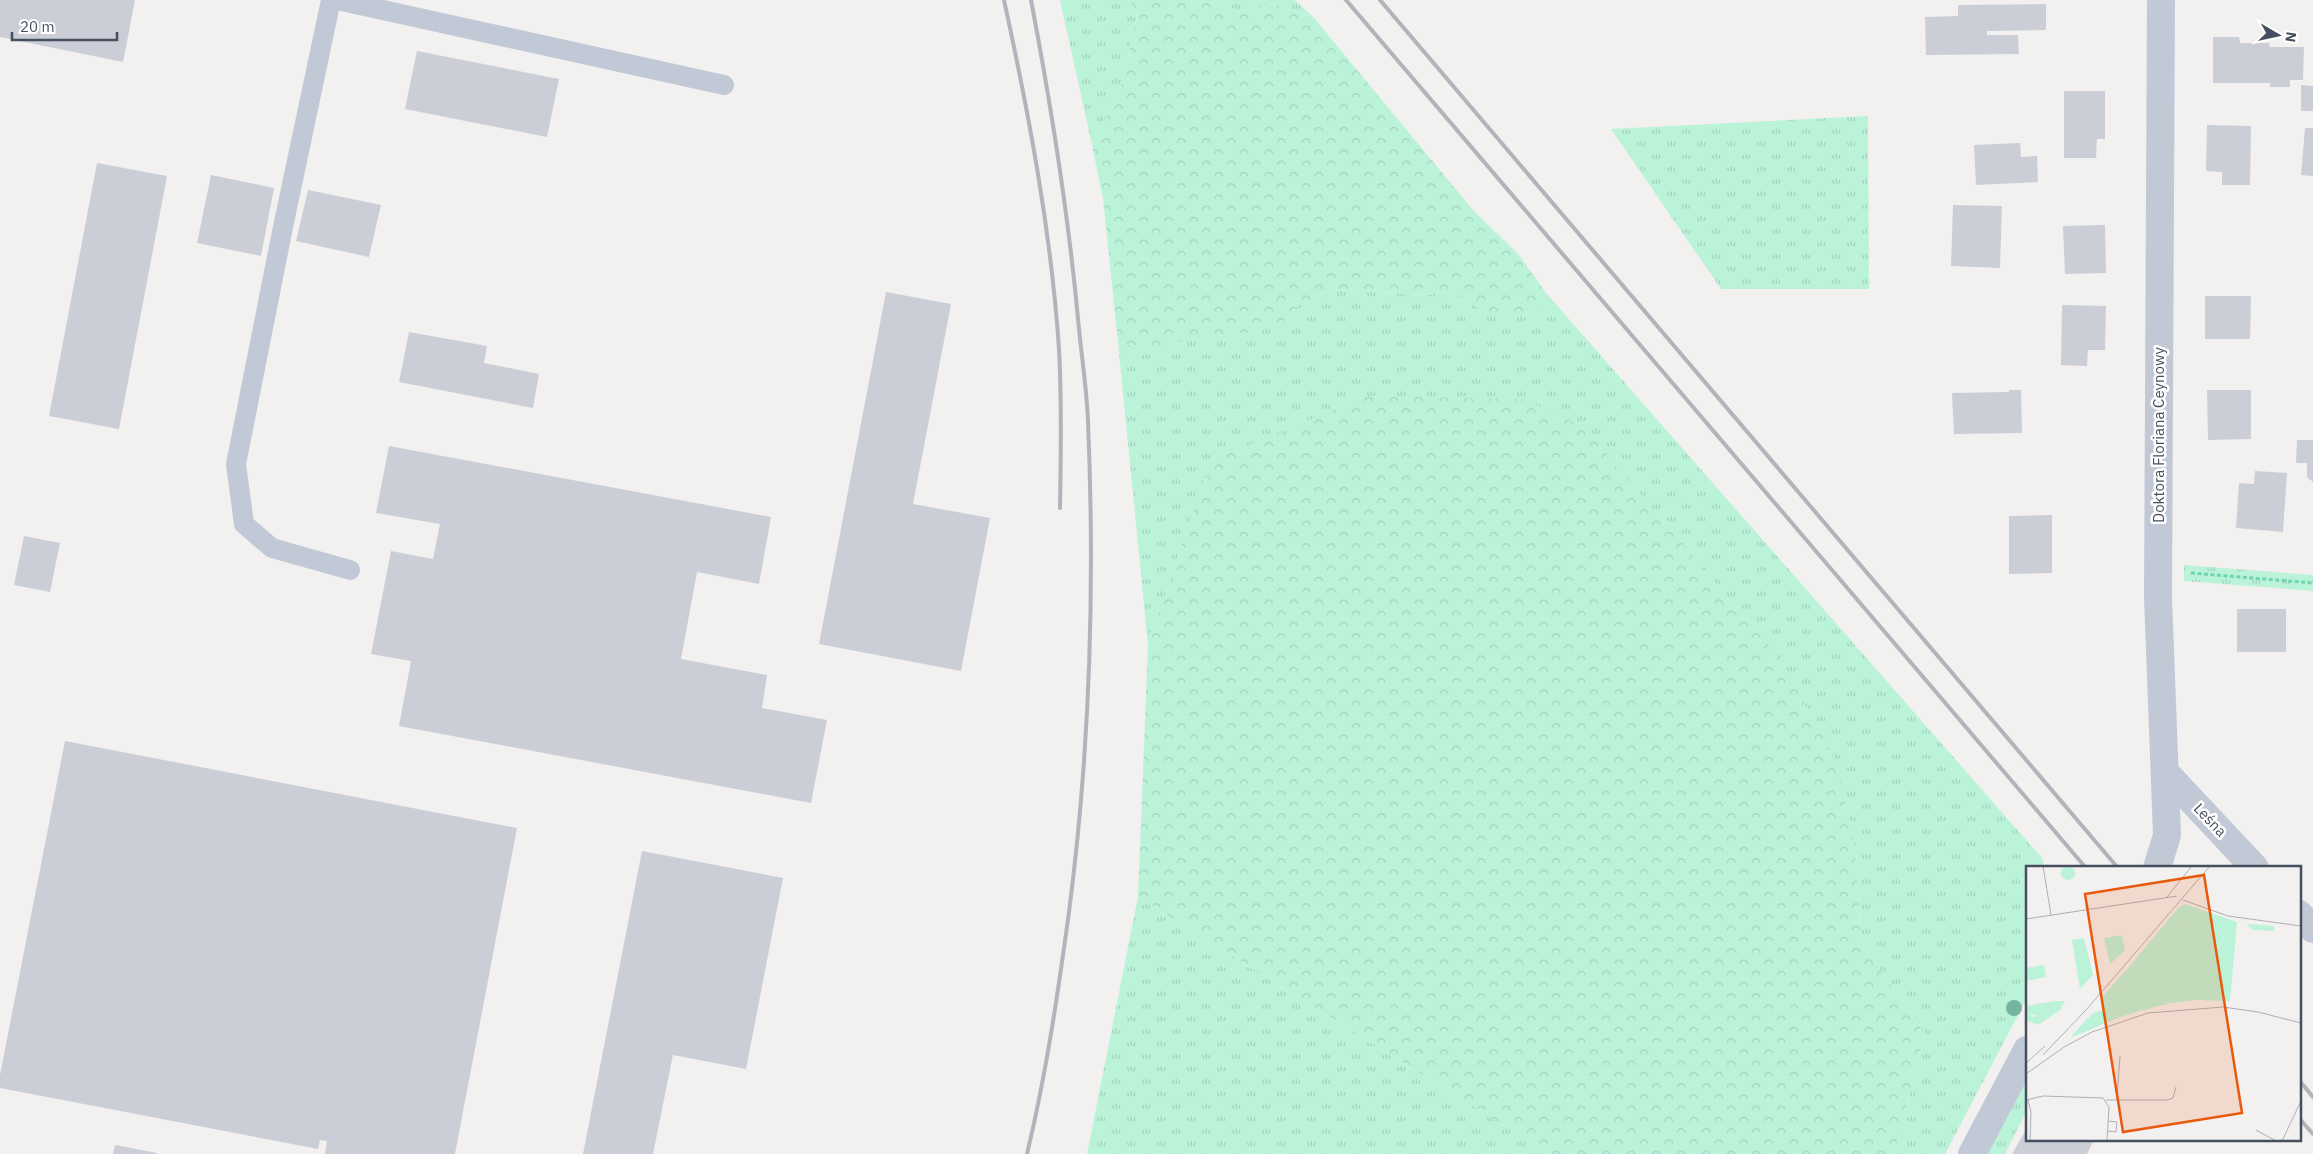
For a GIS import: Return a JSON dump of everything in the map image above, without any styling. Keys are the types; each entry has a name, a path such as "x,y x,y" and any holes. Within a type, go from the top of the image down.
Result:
{"street":[{"name":"Doktora Floriana Ceynowy","path":"2158,866 2166,835 2158,597 2161,0"},
{"name":"Leśna","path":"2165,772 2254,866"},
{"path":"2300,915 2313,929"},
{"path":"1972,1154 2026,1052"}],"lane":[{"path":"331,0 236,464 244,524 272,548 350,570"},
{"path":"337,0 724,85"}],"path":[{"path":"2184,572 2313,583"}],"green space":[{"path":"1060,0 1128,0 1138,13 1121,86 1092,145"},
{"path":"1128,0 1193,0 1241,10 1272,4 1314,18 1473,210 1518,254 1546,293 1536,315 1491,315 1449,292 1427,295 1333,289 1298,305 1280,324 1253,332 1190,339 1149,350 1118,342 1103,199 1092,145 1121,86 1138,13"},
{"path":"1193,0 1295,0 1314,18 1272,4 1241,10"},
{"path":"1868,116 1869,289 1721,289 1611,129"},
{"path":"1333,289 1427,295 1449,292 1492,315 1536,315 1546,293 2042,858 2044,866 2026,866 2026,1000 1945,1154 1894,1154 1925,1034 1861,942 1855,848 1211,461 1148,645 1118,342 1149,350 1190,339 1253,332 1280,324 1298,305"},
{"path":"1367,396 1523,399 1584,427 1782,661 1836,762 1855,848 1861,942 1925,1034 1894,1154 1549,1154 1138,897 1148,645 1210,461"},
{"path":"2184,565 2313,575 2313,591 2184,581"},
{"path":"1138,897 1549,1154 1087,1154"},
{"path":"2026,1074 2026,1112 2005,1154 1985,1154"}],"building":[{"path":"0,0 135,0 123,62 0,37"},
{"path":"2046,4 2046,30 1987,31 1987,35 2018,35 2019,54 1926,55 1925,17 1958,16 1958,5"},
{"path":"2213,37 2239,37 2240,43 2269,43 2270,47 2304,47 2303,80 2290,80 2290,87 2270,87 2270,83 2213,83"},
{"path":"417,51 559,79 547,137 405,109"},
{"path":"2301,85 2313,86 2313,111 2301,111"},
{"path":"2064,91 2105,91 2105,139 2097,139 2096,158 2064,158"},
{"path":"2207,125 2251,126 2250,185 2222,185 2222,172 2206,171"},
{"path":"2305,128 2313,128 2313,176 2301,175"},
{"path":"2020,143 2021,157 2037,156 2038,182 1976,185 1974,145"},
{"path":"97,163 167,176 119,429 49,416"},
{"path":"211,175 274,188 261,256 197,243"},
{"path":"308,190 381,205 369,257 296,241"},
{"path":"1953,205 2002,206 2000,268 1951,266"},
{"path":"2105,225 2106,273 2065,274 2063,226"},
{"path":"886,292 951,304 913,504 990,518 961,671 819,644"},
{"path":"2205,296 2251,296 2250,339 2205,339"},
{"path":"2062,305 2106,306 2105,350 2088,350 2087,366 2061,365"},
{"path":"409,332 487,346 484,363 539,374 533,408 399,382"},
{"path":"2009,390 2021,390 2022,433 1954,434 1952,393 2009,392"},
{"path":"2207,390 2251,390 2251,439 2208,440"},
{"path":"2297,440 2313,440 2313,482 2307,477 2307,463 2296,463"},
{"path":"389,446 771,517 759,584 697,572 681,659 767,675 762,708 827,720 811,803 399,726 411,661 371,654 391,551 433,559 440,524 376,513"},
{"path":"2255,471 2287,473 2283,532 2236,528 2239,483 2254,484"},
{"path":"2052,515 2052,573 2009,574 2009,516"},
{"path":"24,536 60,543 50,592 14,585"},
{"path":"2237,609 2286,609 2286,652 2237,652"},
{"path":"65,741 517,828 455,1154 325,1154 327,1141 320,1140 318,1149 0,1088 0,1075"},
{"path":"642,851 783,878 746,1069 673,1055 653,1154 583,1154"},
{"path":"2026,1130 2026,1142 2093,1142 2087,1154 2012,1154"},
{"path":"115,1145 157,1153 157,1154 113,1154"}],"railway":[{"path":"1004,0 1038,173 1051,261 1060,369 1060,508"},
{"path":"1027,1154 1051,1034 1069,912 1082,790 1091,606 1090,483 1086,387 1059,164 1031,0"},
{"path":"1346,0 2084,866"},
{"path":"1380,0 2116,866"},
{"path":"2300,1081 2313,1097"},
{"path":"2300,1119 2313,1134"}]}
